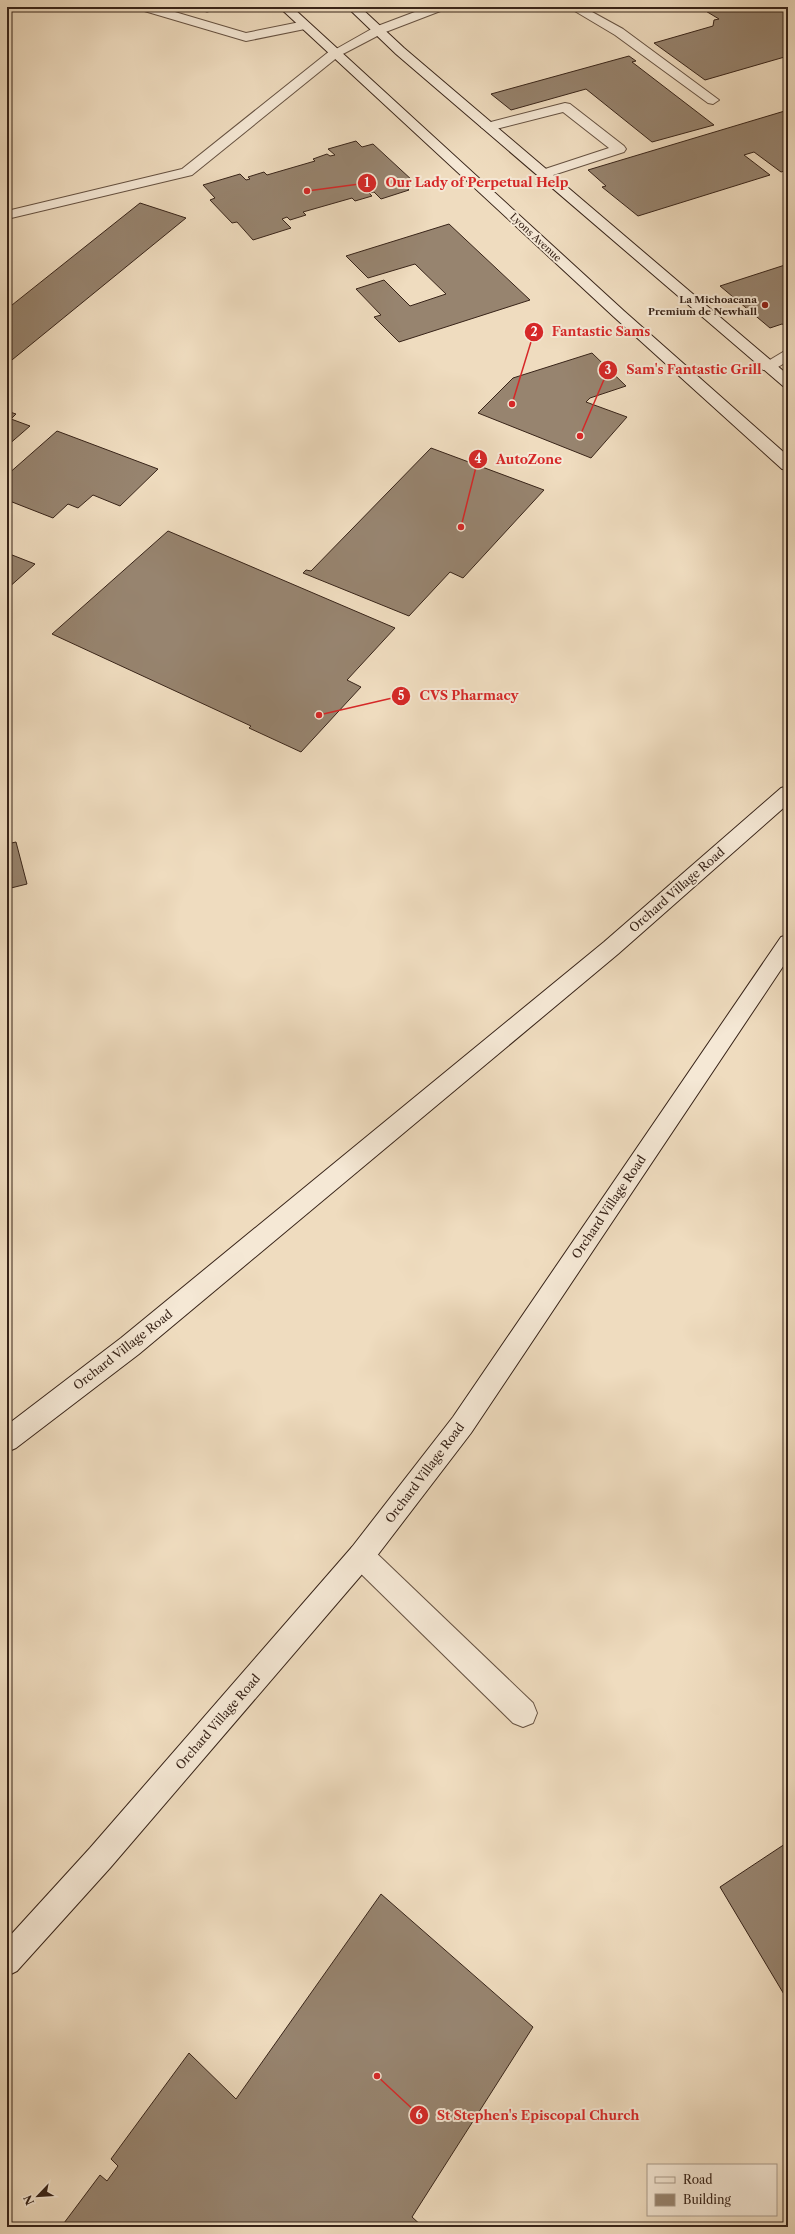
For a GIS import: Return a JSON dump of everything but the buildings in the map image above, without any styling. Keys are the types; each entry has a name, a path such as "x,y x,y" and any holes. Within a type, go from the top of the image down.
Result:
{"main road":[{"path":"145,7 246,37 305,25"},
{"name":"Lyons Avenue","path":"285,7 619,314 788,465"},
{"path":"353,7 400,51 788,383"},
{"path":"7,215 187,172 335,53 379,30 439,7"},
{"path":"574,7 619,32 713,100"},
{"path":"488,127 565,107 619,149 544,174"},
{"path":"768,367 788,354"},
{"name":"Orchard Village Road","path":"7,1440 130,1346 599,958 788,793"},
{"name":"Orchard Village Road","path":"7,1961 100,1858 360,1556 462,1425 788,943"},
{"path":"360,1556 523,1713"}],"place":[{"name":"Our Lady of Perpetual Help","path":"307,191"},
{"name":"La Michoacana Premium de Newhall","path":"765,305"},
{"name":"Fantastic Sams","path":"512,404"},
{"name":"Sam's Fantastic Grill","path":"580,436"},
{"name":"AutoZone","path":"461,527"},
{"name":"CVS Pharmacy","path":"319,715"},
{"name":"St Stephen's Episcopal Church","path":"377,2076"}]}
